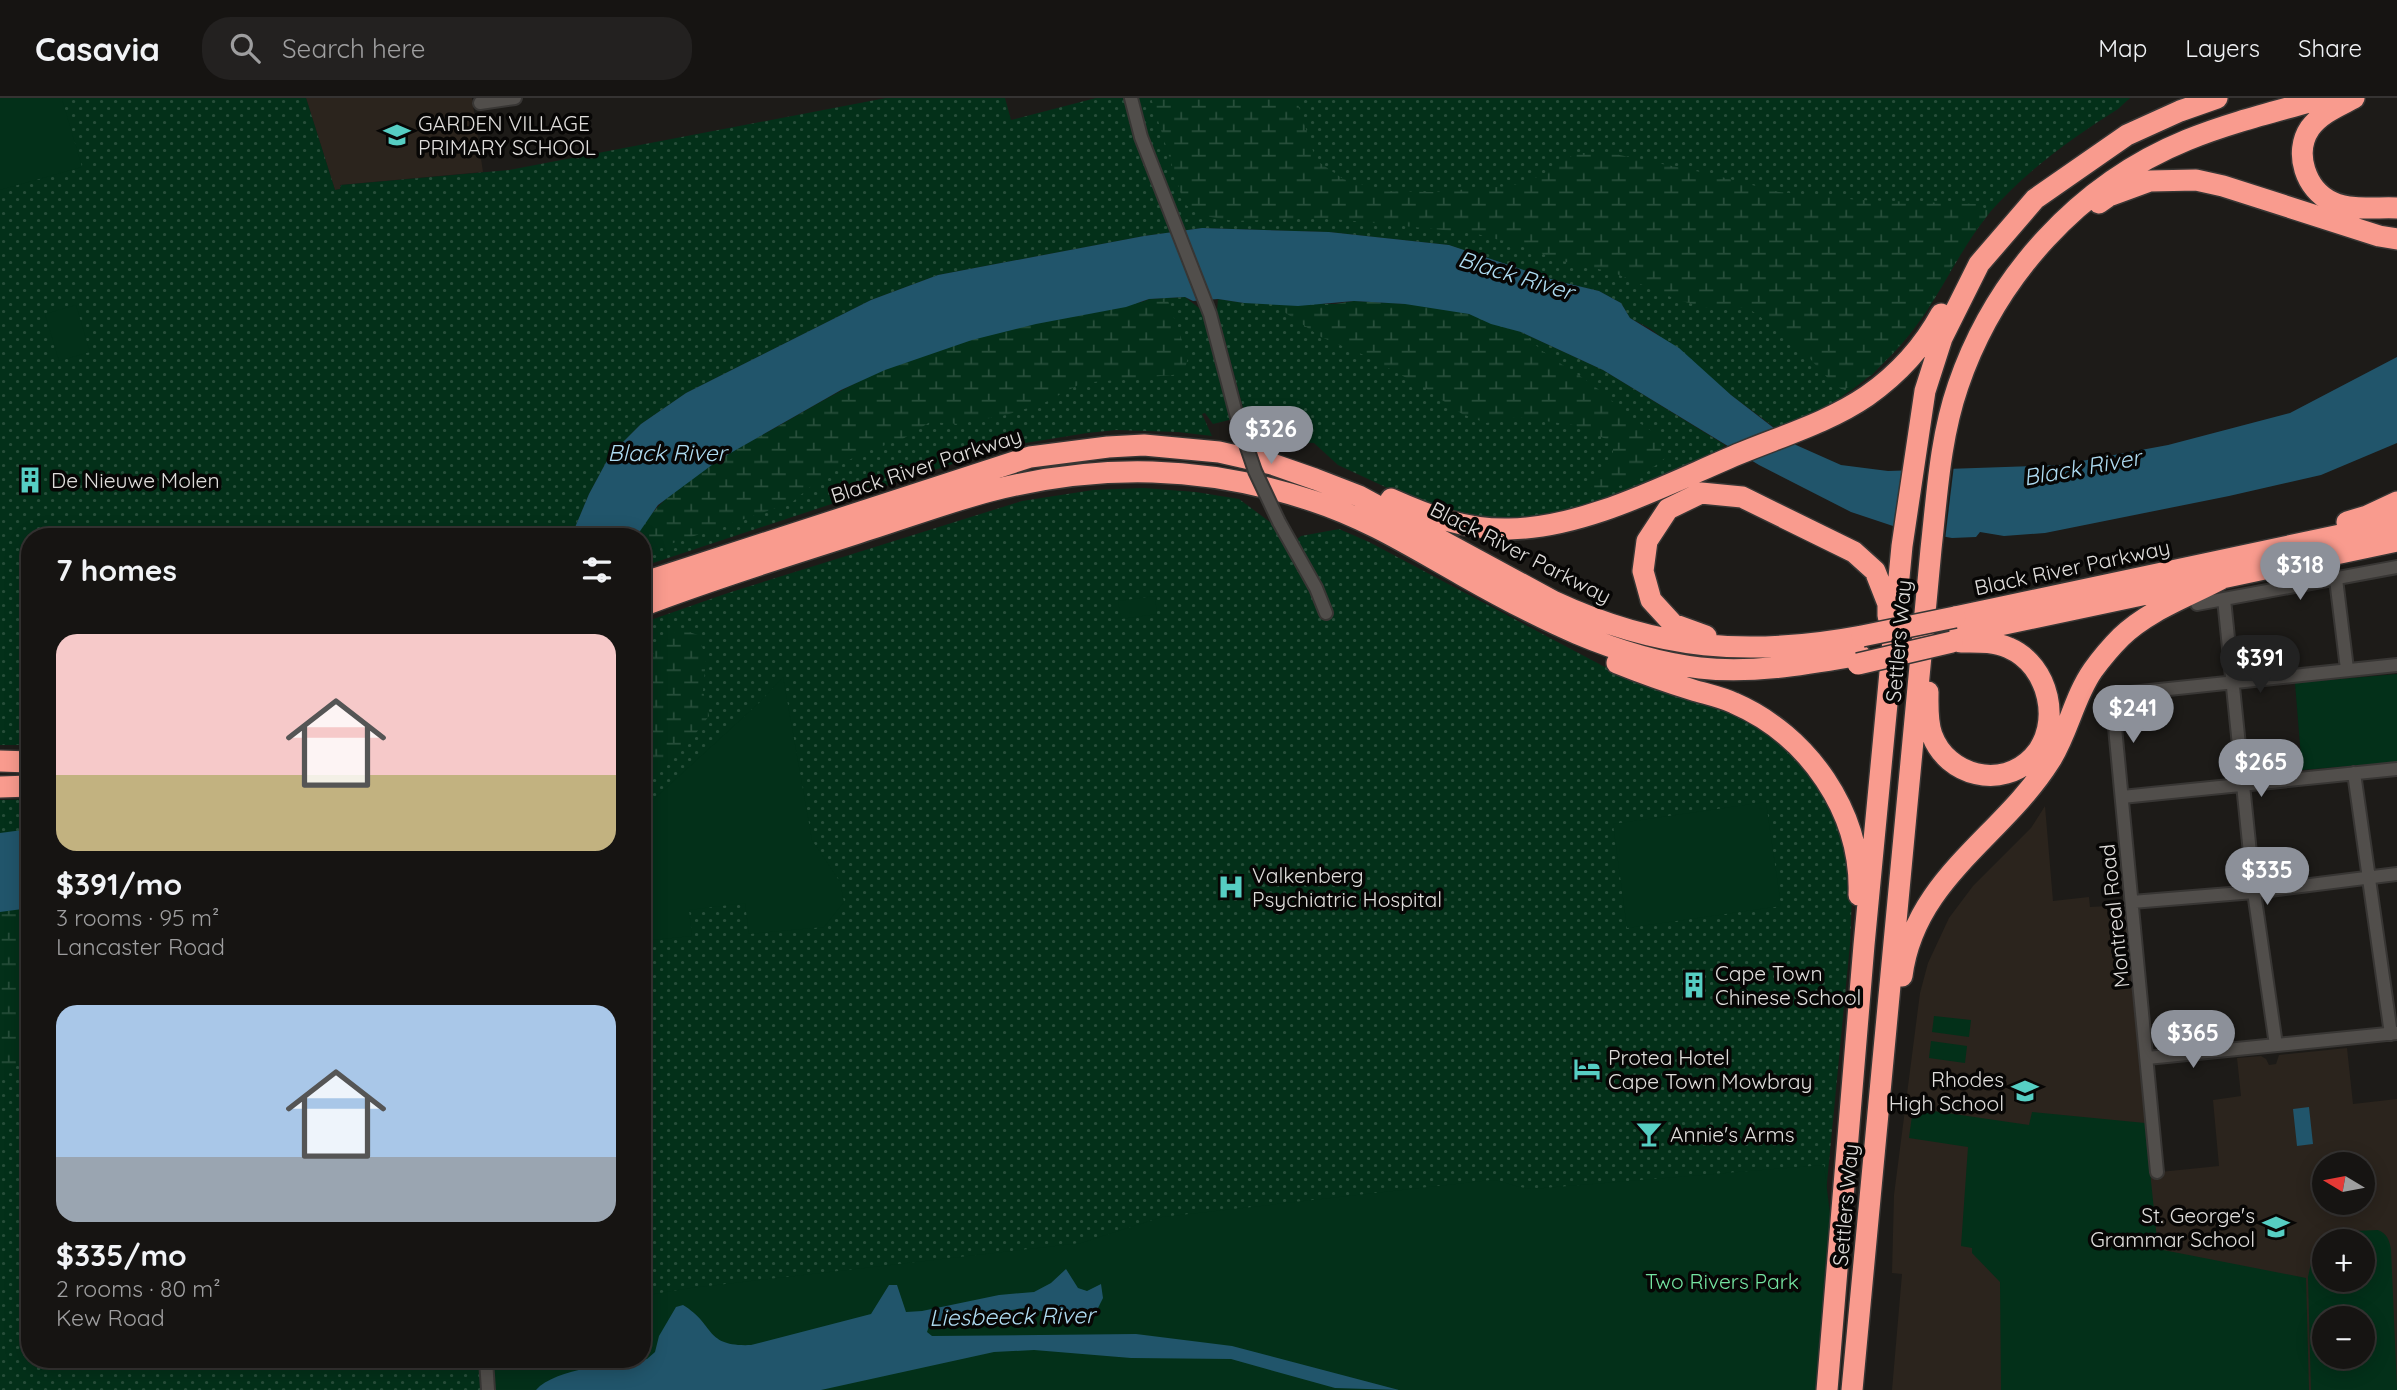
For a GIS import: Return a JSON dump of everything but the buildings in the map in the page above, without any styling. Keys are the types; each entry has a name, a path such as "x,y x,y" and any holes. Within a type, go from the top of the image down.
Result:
{"highway":[{"path":"2111,144 2113,136 2172,98"},
{"name":"Settlers Way","path":"1824,1386 1837,1269 1864,945 1902,546 1925,391 1942,338 1979,264 2035,199 2111,144 2162,118 2217,98"},
{"name":"Settlers Way","path":"1857,1387 1861,1300 1931,549 1941,458 1957,388 1978,337 2005,290 2045,240 2091,196 2151,157 2202,134 2324,98"},
{"path":"2354,98 2333,107 2310,128 2303,146 2305,172 2317,192 2333,202 2352,207 2397,208"},
{"path":"2045,240 2109,196 2150,181 2173,179 2196,180 2224,186 2391,240"},
{"path":"1219,452 1256,452 1344,479 1437,519 1508,529 1547,526 1595,513 1815,423 1864,398 1890,379 1915,353 1937,322 1954,290 1979,264"},
{"name":"Black River Parkway","path":"651,580 1030,457 1144,445 1219,452 1272,464 1359,496 1553,601 1621,628 1675,641 1730,648 1856,649"},
{"name":"Black River Parkway","path":"651,602 696,585 989,491 1095,472 1168,471 1242,482 1313,501 1380,527 1465,577 1587,638 1641,658 1702,668 1752,669 1803,665 1856,649 2225,579 2397,541"},
{"path":"1856,649 1721,639 1697,634 1673,624 1651,600 1643,571 1647,541 1668,509 1701,493 1742,497 1854,552 1875,571 1888,604 1890,674"},
{"path":"1881,1079 1899,1004 1904,961 1919,919 1941,883 2022,800 2051,759 2092,671 2121,638 2149,615 2397,502"},
{"name":"Black River Parkway","path":"2225,579 2397,523"},
{"path":"1465,577 1492,598 1600,656 1647,675 1734,703 1783,732 1814,763 1836,797 1850,832 1859,880 1858,925 1864,945"},
{"path":"1922,652 1931,734 1942,753 1958,767 1977,775 1999,775 2019,768 2034,757 2047,736 2049,707 2043,680 2027,659 2009,648 1953,631"},
{"path":"0,761 21,762"},
{"path":"0,787 21,786"}],"street":[{"path":"480,103 514,98"},
{"path":"1131,98 1142,136 1210,314 1238,421 1255,471 1279,522 1316,588 1326,613"},
{"path":"2197,604 2225,579 2336,579 2397,567"},
{"path":"2225,579 2232,681 2254,892 2276,1045"},
{"path":"2336,579 2347,669"},
{"path":"2232,681 2397,665"},
{"name":"Montreal Road","path":"2157,1172 2113,706 2115,698 2121,694 2232,681"},
{"path":"2122,797 2397,769"},
{"path":"2147,1058 2394,1033 2367,878 2354,772"},
{"path":"2132,902 2254,892 2397,874"},
{"path":"487,1368 488,1390"}],"shaded area":[{"name":"GARDEN VILLAGE PRIMARY SCHOOL","path":"306,98 472,98 483,172 340,185 340,189 335,190"},
{"name":"Rhodes High School","path":"2045,806 2053,901 2089,897 2090,907 2125,905 2150,1173 2219,1166 2213,1100 2241,1096 2237,1058 2261,1056 2269,1065 2276,1064 2279,1055 2347,1048 2353,1104 2397,1099 2397,1390 1892,1390 1902,1274 1892,1273 1894,1195 1920,993 1928,963 1949,918 1973,886 2031,828"}],"green space":[{"path":"0,98 306,98 335,190 340,189 341,185 509,170 886,98 1005,98 1011,120 1096,98 2130,98 2050,156 2004,197 1972,237 1910,334 1877,369 1839,398 1818,410 1774,427 1651,329 1630,318 1621,303 1599,291 1557,281 1449,245 1329,232 1202,228 1144,236 938,275 871,300 686,393 641,424 610,455 575,528 21,528 21,745 0,745"},
{"path":"0,98 64,98 62,99 82,167 0,190"},
{"path":"1151,98 1296,98 1316,160 1343,179 1386,191 1433,192 1511,186 1543,175 1576,153 1610,153 1779,192 1859,200 1978,204 1990,212 1963,248 1924,315 1897,348 1872,375 1843,390 1834,385 1803,351 1780,331 1752,311 1736,306 1708,308 1678,300 1612,272 1566,262 1515,244 1473,233 1324,218 1234,221 1205,216 1184,204"},
{"path":"1185,297 1204,312 1233,419 1213,424 1205,413 1202,414 1212,436 1116,430 1007,446 651,564 651,530 1149,299"},
{"path":"1167,298 1188,358 1183,374 1082,383 1044,403 1006,415 959,424 930,422 901,440 861,453 826,474 791,503 651,551 651,528 641,528 658,506 691,478 728,454 853,385 910,360 990,334"},
{"path":"1218,299 1244,303 1426,305 1469,314 1521,332 1603,370 1725,445 1712,457 1602,504 1529,521 1468,517 1409,498 1338,465 1314,443 1256,440 1270,427 1246,419 1217,311"},
{"path":"1354,301 1426,305 1469,314 1491,324 1521,332 1546,354 1592,384 1659,436 1665,458 1628,483 1608,488 1584,487 1613,459 1613,442 1573,425 1516,417 1486,423 1462,414 1425,388 1366,356 1321,337 1274,305 1329,305"},
{"path":"76,305 90,352 59,361 45,314"},
{"path":"1143,488 1239,499 1278,528 1289,546 1301,536 1339,529 1369,542 1603,666 1703,700 1773,733 1822,786 1847,849 1852,895 1850,944 1807,1390 0,1390 0,800 21,799 21,1368 651,1368 651,620 1022,501 1093,490"},
{"path":"1155,596 1157,614 1121,619 1118,601"},
{"path":"680,629 698,635 706,658 703,691 709,716 693,737 651,777 651,658 660,640"},
{"path":"2397,674 2397,762 2302,770 2295,683"},
{"path":"783,677 812,840 840,882 844,902 824,927 749,934 745,903 689,910 692,936 651,940 651,802 760,702"},
{"path":"1766,802 1781,906 1627,928 1613,824"},
{"path":"21,909 21,1064 0,1074 0,912"},
{"path":"1934,1016 1971,1020 1969,1037 1932,1032"},
{"path":"1931,1041 1967,1046 1965,1063 1929,1058"},
{"path":"1913,1108 2029,1125 2032,1112 2145,1123 2158,1249 2306,1278 2309,1390 2001,1390 2000,1282 1972,1253 1972,1248 1961,1246 1968,1147 1909,1138"},
{"name":"Two Rivers Park","path":"1824,1165 1837,1270 1816,1390 488,1390 487,1368 651,1368 651,1295 1081,1243 1162,1217 1491,1180 1532,1189"},
{"path":"2375,1230 2384,1233 2391,1249 2397,1390 2311,1390 2308,1277 2312,1259 2312,1292 2375,1292"}],"water":[{"name":"Black River","path":"1202,228 1329,232 1449,245 1557,281 1599,291 1621,303 1630,318 1679,348 1731,395 1796,445 1841,465 1888,471 2060,465 2168,445 2290,413 2397,357 2397,443 2321,475 2229,496 2045,533 2004,536 1980,532 1976,537 1952,538 1902,529 1851,512 1759,465 1603,370 1521,332 1491,324 1469,314 1405,304 1354,301 1298,306 1218,299 1193,301 1185,297 1149,299 1126,307 1036,324 972,340 885,370 841,390 720,459 658,505 642,528 575,528 610,455 641,424 686,393 871,300 938,275 1144,236"},
{"path":"21,830 21,909 0,912 0,833"},
{"path":"2309,1107 2313,1144 2297,1146 2293,1109"},
{"path":"1066,1269 1078,1288 1087,1291 1101,1284 1103,1298 1095,1314 1069,1316 1024,1308 947,1320 929,1326 927,1332 932,1336 1136,1334 1232,1346 1399,1390 1335,1388 1231,1359 1131,1358 1034,1350 994,1352 821,1390 536,1390 557,1377 590,1368 651,1368 651,1356 655,1352 659,1336 676,1307 683,1305 718,1338 736,1345 751,1345 871,1314 889,1285 897,1285 906,1312 999,1295 1034,1292 1051,1283"}],"pier":[{"path":"1954,465 1945,540 1902,532 1904,467"}],"place":[{"name":"GARDEN VILLAGE PRIMARY SCHOOL","path":"397,135"},
{"name":"De Nieuwe Molen","path":"30,480"},
{"name":"Valkenberg Psychiatric Hospital","path":"1231,887"},
{"name":"Cape Town Chinese School","path":"1694,985"},
{"name":"Protea Hotel Cape Town Mowbray","path":"1587,1069"},
{"name":"Rhodes High School","path":"2025,1091"},
{"name":"Annie's Arms","path":"1649,1134"},
{"name":"St. George's Grammar School","path":"2276,1227"}],"water label":[{"name":"Liesbeeck River","path":"1012,1316"}]}
